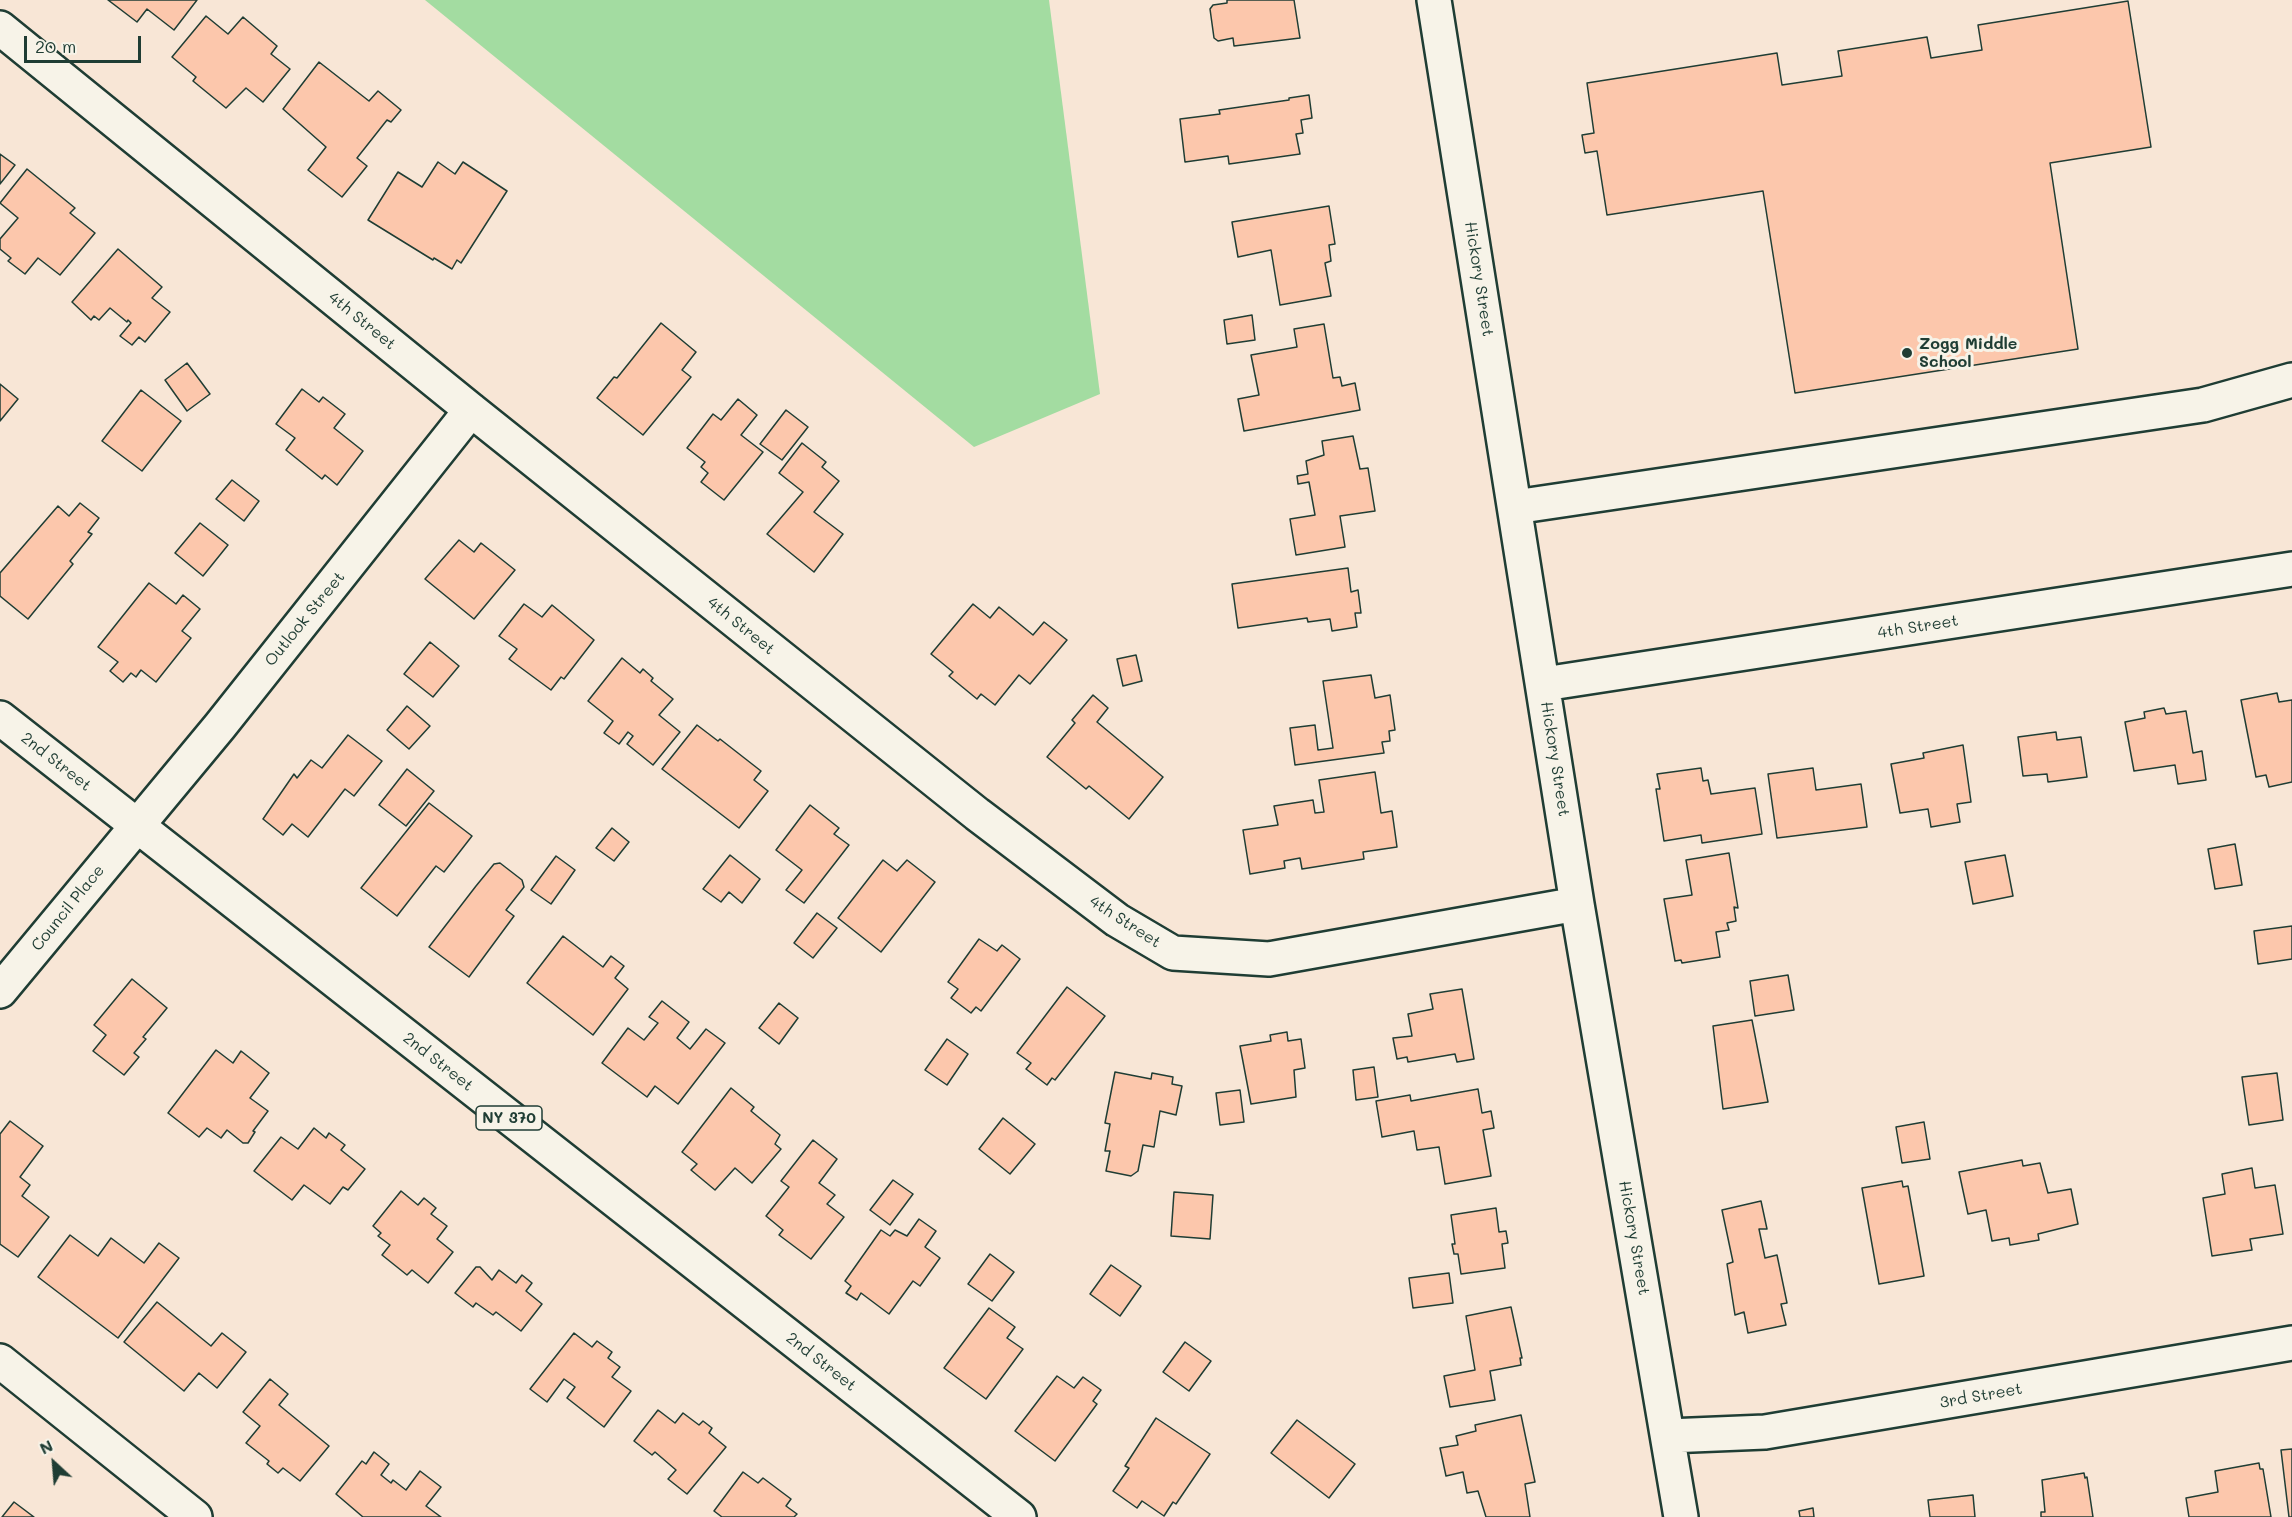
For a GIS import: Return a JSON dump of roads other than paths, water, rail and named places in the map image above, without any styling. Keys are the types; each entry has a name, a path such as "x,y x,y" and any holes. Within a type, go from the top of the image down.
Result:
{"street":[{"name":"Hickory Street","path":"1434,0 1577,904 1680,1517"},
{"name":"4th Street","path":"0,28 471,410 977,814 1117,920 1173,952 1269,959 1577,904"},
{"path":"1515,507 2203,405 2292,381"},
{"name":"Outlook Street","path":"135,825 220,726 471,410"},
{"name":"4th Street","path":"1544,684 2292,569"},
{"name":"2nd Street","path":"0,718 1019,1517"},
{"name":"Council Place","path":"0,991 135,825"},
{"name":"3rd Street","path":"1668,1436 1765,1432 2292,1343"},
{"path":"0,1361 195,1517"}],"place":[{"name":"Zogg Middle School","path":"1907,353"}]}
